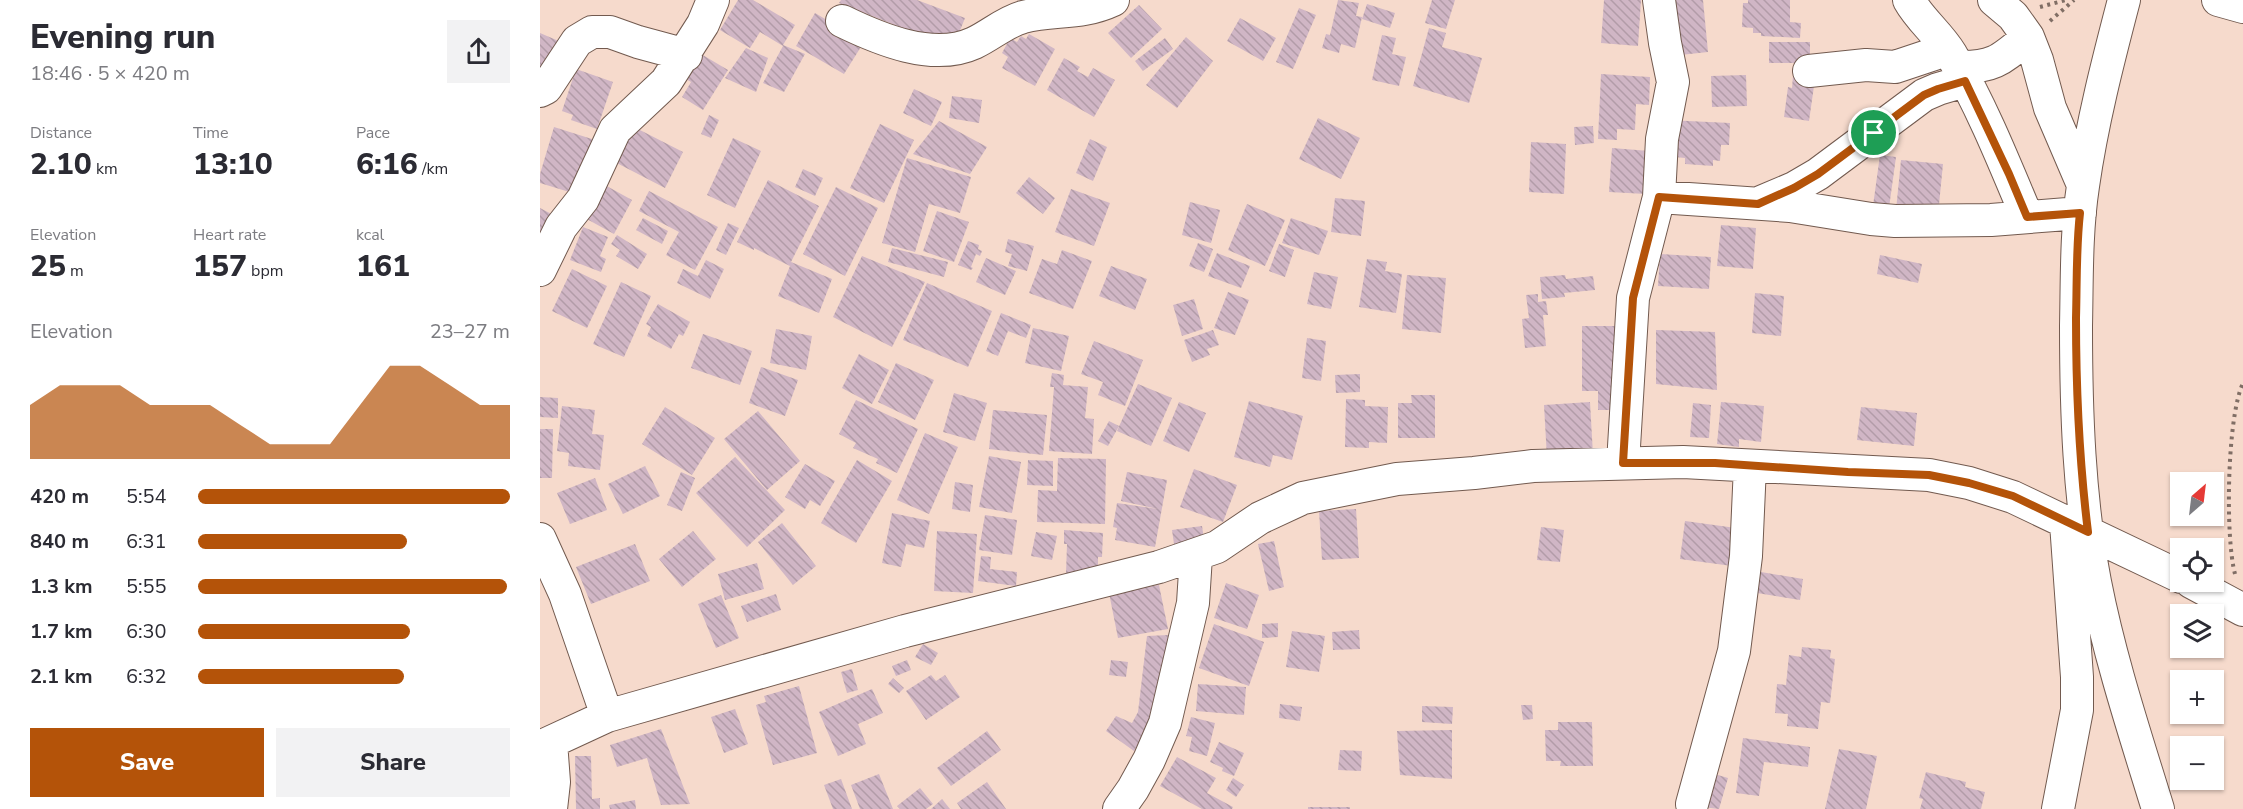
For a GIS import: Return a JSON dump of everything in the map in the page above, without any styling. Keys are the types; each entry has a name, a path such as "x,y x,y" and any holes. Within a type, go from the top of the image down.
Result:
{"street":[{"path":"540,270 561,227 583,199 615,130 666,82 686,55 713,0"},
{"path":"842,21 882,40 915,47 950,50 974,43 999,27 1024,17 1096,8 1113,0"},
{"path":"1623,463 1633,298 1659,197 1662,139 1673,82 1666,52 1659,0"},
{"path":"1909,0 1950,62 2009,174 2027,217"},
{"path":"1994,0 2013,16 2028,37 2081,199"},
{"path":"2058,809 2077,710 2079,463 2076,399 2077,243 2081,199 2109,60 2124,0"},
{"path":"2218,0 2243,7"},
{"path":"540,91 546,88 577,41 592,32 610,32 686,55"},
{"path":"1809,71 1866,65 1895,67 1950,62 1977,68 1994,64 2028,37"},
{"path":"1758,204 1818,174 1924,95 1938,89 1950,62"},
{"path":"1874,133 1887,95 1894,84 1922,68 1950,62"},
{"path":"1659,197 1758,204 1895,221 1990,220 2027,217 2081,199"},
{"path":"551,809 554,782 546,744 607,716 905,631 1160,567 1217,547 1260,518 1303,498 1397,479 1533,466 1623,463 1715,463 1929,475 1969,483 2013,496 2170,572"},
{"path":"1692,804 1734,651 1746,556 1750,466"},
{"path":"2077,527 2158,809"},
{"path":"541,541 565,594 607,716"},
{"path":"1119,809 1149,760 1165,723 1193,603 1196,556"},
{"path":"2210,592 2243,610"}],"path":[{"path":"2236,580 2229,540 2230,480 2236,402 2243,383"}],"building":[{"path":"738,0 753,0 795,25 783,45 805,54 784,92 763,83 783,46 760,32 750,48 720,30"},
{"path":"841,0 917,0 965,18 953,48 839,3"},
{"path":"1338,0 1359,3 1356,16 1362,17 1355,48 1341,44 1339,53 1322,48 1326,34 1330,35"},
{"path":"1432,0 1455,0 1446,29 1425,23"},
{"path":"1604,0 1641,0 1638,46 1601,43"},
{"path":"1666,0 1703,0 1708,52 1671,56"},
{"path":"1748,0 1790,0 1790,22 1801,23 1800,38 1761,36 1761,33 1753,33 1753,28 1742,27 1743,3 1748,3"},
{"path":"1367,4 1395,13 1390,28 1362,19"},
{"path":"1139,5 1162,29 1131,58 1108,33"},
{"path":"1299,8 1316,15 1293,69 1276,62"},
{"path":"815,13 864,42 844,74 796,46"},
{"path":"1240,18 1276,38 1263,61 1227,41"},
{"path":"1429,28 1446,33 1442,47 1482,58 1469,103 1413,86"},
{"path":"540,33 561,42 540,83"},
{"path":"1029,34 1055,49 1035,86 1002,68 1008,57 1002,53 1010,38 1017,42 1021,36 1026,39"},
{"path":"1382,35 1396,38 1392,54 1406,57 1399,86 1372,80"},
{"path":"1186,37 1213,61 1177,108 1146,85"},
{"path":"1165,38 1173,49 1143,71 1135,61"},
{"path":"1769,42 1810,42 1810,63 1769,63"},
{"path":"746,48 768,58 756,92 725,78"},
{"path":"701,54 728,70 703,110 682,97 691,82 686,79"},
{"path":"1064,58 1080,67 1077,71 1088,77 1093,68 1115,80 1094,117 1047,90"},
{"path":"576,69 613,82 597,129 571,120 573,115 562,111"},
{"path":"1601,74 1650,77 1649,105 1636,104 1635,130 1617,129 1617,140 1598,139"},
{"path":"1746,75 1747,106 1712,107 1711,76"},
{"path":"1793,76 1815,79 1809,121 1784,117 1788,87 1792,88"},
{"path":"914,89 942,102 931,126 903,113"},
{"path":"952,96 982,100 979,123 949,118"},
{"path":"709,115 719,120 711,138 701,134"},
{"path":"1318,118 1360,138 1341,179 1299,159"},
{"path":"1667,120 1730,123 1729,145 1721,145 1720,161 1713,160 1713,166 1685,164 1685,158 1665,156"},
{"path":"939,121 987,147 970,174 913,154"},
{"path":"880,124 914,140 884,203 850,188"},
{"path":"1593,126 1594,143 1575,145 1574,127"},
{"path":"554,127 595,140 579,195 540,183 540,174"},
{"path":"634,127 683,152 665,188 611,160"},
{"path":"733,138 761,151 735,208 707,195"},
{"path":"1090,139 1107,147 1093,181 1076,173"},
{"path":"1531,142 1566,144 1564,194 1529,192"},
{"path":"1612,148 1649,151 1646,194 1609,192"},
{"path":"1880,155 1896,157 1888,215 1872,213"},
{"path":"907,158 971,177 960,213 929,204 915,252 882,243"},
{"path":"1901,160 1943,164 1938,215 1896,210"},
{"path":"803,169 823,178 815,196 795,187"},
{"path":"1029,177 1055,198 1043,214 1016,193"},
{"path":"768,180 819,206 791,262 832,279 819,313 778,296 790,266 737,242"},
{"path":"603,184 632,200 614,234 585,218"},
{"path":"836,187 878,208 845,276 803,254"},
{"path":"1071,189 1110,203 1094,246 1055,232"},
{"path":"649,191 718,227 695,270 666,255 679,232 639,211"},
{"path":"1335,198 1365,201 1361,236 1331,232"},
{"path":"1190,202 1220,210 1211,243 1182,235"},
{"path":"1247,204 1285,220 1265,266 1228,250"},
{"path":"540,208 561,219 540,253"},
{"path":"937,211 969,222 954,262 923,251"},
{"path":"643,218 668,231 662,244 636,230"},
{"path":"1291,218 1328,231 1319,255 1282,243"},
{"path":"728,223 739,228 726,255 716,250"},
{"path":"1721,225 1756,228 1753,269 1717,266"},
{"path":"583,227 608,237 600,256 606,259 601,272 570,260"},
{"path":"617,235 647,254 638,269 616,256 620,250 611,244"},
{"path":"1008,239 1034,246 1027,271 1008,266 1012,254 1005,252"},
{"path":"968,241 979,245 978,249 982,251 980,256 976,254 971,270 958,265"},
{"path":"1198,243 1213,249 1204,272 1189,266"},
{"path":"1279,244 1294,250 1285,277 1269,271"},
{"path":"892,248 948,262 944,277 888,262"},
{"path":"1062,250 1092,261 1073,309 1029,293 1042,259 1057,264"},
{"path":"1217,253 1250,266 1241,288 1208,276"},
{"path":"1660,254 1711,257 1709,289 1658,286"},
{"path":"1880,255 1922,264 1918,283 1877,274"},
{"path":"862,256 925,282 892,347 833,317"},
{"path":"986,258 1016,271 1005,295 976,282"},
{"path":"1367,259 1387,262 1385,271 1402,274 1396,313 1359,307"},
{"path":"706,260 724,269 710,299 677,283 683,269 698,276"},
{"path":"1111,266 1147,279 1135,310 1099,296"},
{"path":"572,269 607,286 587,328 552,311"},
{"path":"1314,272 1338,277 1331,309 1307,304"},
{"path":"1407,275 1446,278 1441,333 1402,329"},
{"path":"1565,275 1566,279 1593,276 1595,290 1564,293 1565,297 1542,299 1540,277"},
{"path":"621,282 651,296 624,357 593,344"},
{"path":"927,283 992,311 968,367 903,340"},
{"path":"1228,292 1249,300 1235,335 1214,328"},
{"path":"1755,293 1784,296 1781,336 1752,333"},
{"path":"1538,294 1538,302 1546,301 1548,315 1543,315 1546,346 1525,348 1522,319 1529,318 1526,295"},
{"path":"1194,299 1203,329 1182,336 1173,305"},
{"path":"658,304 690,322 683,336 679,334 671,349 647,336 651,327 646,324"},
{"path":"1001,313 1031,325 1026,338 1008,331 998,356 986,351"},
{"path":"1582,326 1617,326 1617,410 1598,410 1598,391 1582,391"},
{"path":"1033,328 1069,336 1061,371 1025,363"},
{"path":"776,329 812,336 806,370 770,363"},
{"path":"1213,330 1219,345 1207,349 1210,355 1192,362 1184,340"},
{"path":"1656,330 1715,332 1717,390 1656,384"},
{"path":"703,334 752,351 740,385 691,368"},
{"path":"1307,338 1326,341 1321,381 1302,378"},
{"path":"1094,341 1143,360 1125,406 1098,395 1103,382 1081,374"},
{"path":"859,354 889,370 872,404 842,388"},
{"path":"896,363 934,380 915,420 878,402"},
{"path":"761,367 798,380 785,416 749,403"},
{"path":"1052,373 1064,375 1063,385 1088,387 1085,418 1094,419 1092,454 1049,451 1054,387 1050,387"},
{"path":"1360,374 1360,392 1336,393 1335,375"},
{"path":"1138,384 1172,398 1151,446 1117,431"},
{"path":"954,393 987,403 975,441 943,432"},
{"path":"1411,395 1435,395 1435,438 1398,438 1398,403 1412,403"},
{"path":"540,397 558,398 558,418 540,417"},
{"path":"1346,399 1365,400 1365,406 1388,407 1387,443 1369,442 1369,448 1345,447"},
{"path":"856,400 918,429 897,473 876,463 878,459 853,448 856,443 839,434"},
{"path":"1249,401 1303,416 1292,460 1273,455 1270,467 1234,457"},
{"path":"1179,402 1206,413 1189,452 1163,441"},
{"path":"1590,402 1593,455 1547,458 1544,405"},
{"path":"1721,402 1764,406 1761,442 1739,439 1739,447 1717,444"},
{"path":"1693,403 1711,405 1709,438 1690,437"},
{"path":"562,406 595,410 592,434 604,435 600,470 568,466 569,453 557,451"},
{"path":"665,407 715,438 692,475 642,444"},
{"path":"1861,407 1917,413 1914,446 1857,440"},
{"path":"993,410 1047,415 1043,455 989,449"},
{"path":"758,411 800,461 767,490 724,439"},
{"path":"1109,421 1119,426 1108,446 1098,441"},
{"path":"540,429 553,429 552,478 540,478"},
{"path":"925,433 958,447 929,514 897,500"},
{"path":"989,456 1021,462 1012,513 979,507"},
{"path":"735,457 785,510 747,547 696,493"},
{"path":"1058,458 1106,459 1105,524 1037,522 1038,490 1057,491"},
{"path":"857,460 892,481 856,543 821,523"},
{"path":"1028,460 1053,461 1053,486 1027,485"},
{"path":"805,464 835,481 820,506 810,500 805,509 785,497"},
{"path":"645,466 660,496 623,514 608,484"},
{"path":"1194,469 1237,485 1223,522 1180,507"},
{"path":"681,472 695,478 682,511 667,505"},
{"path":"1127,472 1167,480 1155,547 1115,540 1117,528 1113,527 1117,503 1158,509 1121,501"},
{"path":"595,478 607,510 570,524 557,493"},
{"path":"955,482 973,485 970,512 952,509"},
{"path":"1356,509 1359,558 1322,560 1319,511"},
{"path":"892,513 930,521 924,548 906,544 901,567 882,563"},
{"path":"985,515 1017,520 1012,555 979,550"},
{"path":"1685,521 1736,528 1732,566 1680,559"},
{"path":"782,523 816,566 793,585 758,542"},
{"path":"1202,526 1204,539 1174,544 1172,530"},
{"path":"1541,527 1564,530 1560,562 1537,560"},
{"path":"1064,530 1103,533 1102,557 1098,557 1098,576 1066,574 1067,544 1064,544"},
{"path":"693,531 716,559 682,587 659,559"},
{"path":"937,531 977,534 973,593 934,591"},
{"path":"1036,532 1057,536 1052,560 1031,556"},
{"path":"1274,541 1284,587 1269,591 1258,544"},
{"path":"635,544 650,581 591,604 576,567"},
{"path":"981,556 991,557 990,569 1017,572 1016,586 978,581"},
{"path":"757,563 764,589 725,600 718,574"},
{"path":"1761,572 1803,579 1800,600 1757,593"},
{"path":"1226,583 1259,595 1247,629 1214,618"},
{"path":"1159,585 1168,629 1118,638 1109,593"},
{"path":"776,594 781,610 747,622 741,606"},
{"path":"721,595 739,638 716,648 698,604"},
{"path":"1278,623 1278,637 1262,638 1262,624"},
{"path":"1214,624 1264,642 1249,686 1199,668"},
{"path":"1359,630 1360,649 1333,650 1332,632"},
{"path":"1292,631 1325,636 1319,672 1286,667"},
{"path":"1168,635 1159,709 1134,751 1106,731 1116,716 1132,723 1138,712 1147,636"},
{"path":"923,644 938,653 931,665 915,657"},
{"path":"1802,647 1831,650 1830,658 1835,659 1830,703 1821,702 1818,729 1787,726 1788,714 1775,713 1777,684 1786,685 1789,655 1801,657"},
{"path":"907,660 911,670 896,676 892,666"},
{"path":"1111,660 1128,662 1126,677 1109,675"},
{"path":"852,669 858,690 847,693 841,672"},
{"path":"931,675 936,681 945,675 960,697 926,720 906,691"},
{"path":"893,678 904,688 899,693 888,684"},
{"path":"1198,684 1246,687 1244,715 1196,711"},
{"path":"799,686 817,753 773,765 756,705 766,702 764,696"},
{"path":"872,689 883,713 858,724 866,744 838,756 819,712"},
{"path":"1280,704 1302,707 1300,721 1279,718"},
{"path":"1521,705 1532,705 1533,719 1523,720"},
{"path":"1422,706 1453,707 1452,724 1422,722"},
{"path":"735,709 748,744 724,753 711,717"},
{"path":"1191,717 1215,723 1207,756 1189,751 1192,737 1186,736"},
{"path":"1558,722 1592,722 1593,766 1560,766 1561,761 1546,761 1545,730 1558,730"},
{"path":"661,729 690,804 661,805 647,758 617,767 610,745"},
{"path":"1452,730 1452,779 1400,775 1397,731"},
{"path":"987,731 1001,750 951,786 937,768"},
{"path":"1743,738 1810,747 1808,767 1764,762 1759,796 1736,793"},
{"path":"1219,742 1244,753 1234,776 1210,762"},
{"path":"1839,749 1877,756 1866,809 1825,809"},
{"path":"1340,750 1362,751 1361,771 1338,770"},
{"path":"575,756 591,756 592,799 600,798 600,809 576,809"},
{"path":"1177,757 1216,778 1207,793 1233,807 1232,809 1202,809 1160,786"},
{"path":"1926,772 1966,782 1965,787 1985,792 1981,809 1920,809 1923,799 1919,798"},
{"path":"1711,773 1728,778 1719,809 1702,807"},
{"path":"879,774 893,809 860,809 851,785"},
{"path":"1233,778 1244,785 1236,797 1226,790"},
{"path":"841,779 852,809 833,809 824,785"},
{"path":"987,782 1006,809 961,809 957,803"},
{"path":"920,788 933,804 926,809 900,809 897,806"},
{"path":"942,799 950,809 931,809"},
{"path":"635,800 636,809 610,809 609,805"},
{"path":"1308,807 1350,807 1350,809 1308,809"}],"route":[{"path":"1965,81 2027,217 2080,213 2077,243 2076,399 2079,463 2088,532 2013,496 1969,483 1929,475 1715,463 1623,463 1633,298 1659,197 1758,204 1818,174 1874,133 1924,95 1965,81"}]}
